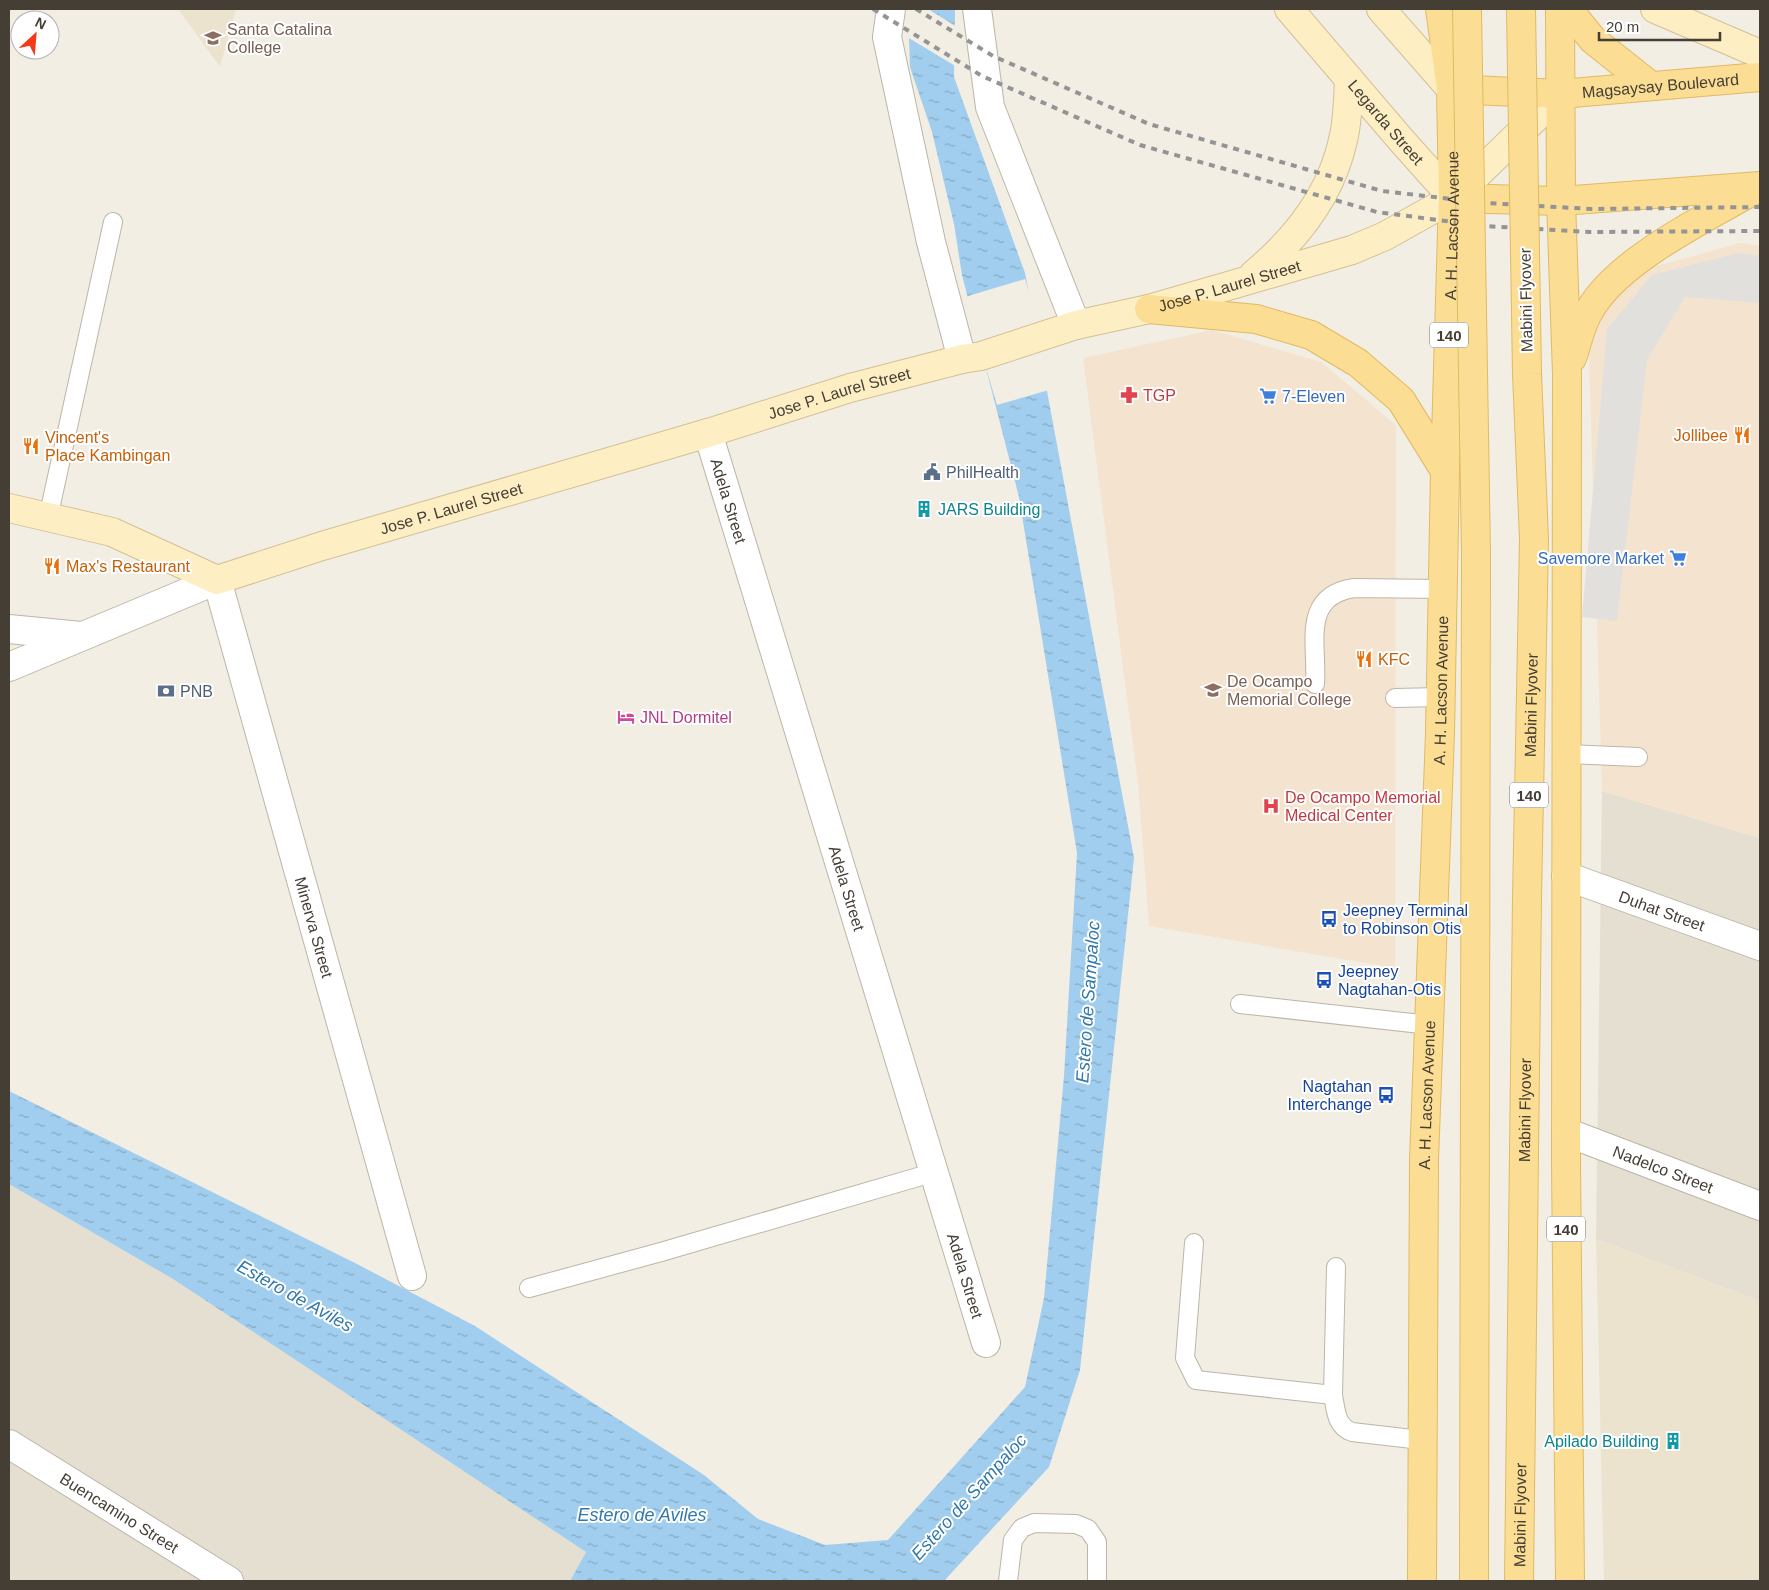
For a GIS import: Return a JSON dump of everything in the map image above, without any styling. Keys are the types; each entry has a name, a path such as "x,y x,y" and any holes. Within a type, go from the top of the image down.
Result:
{"main road":[{"name":"A. H. Lacson Avenue","path":"1422,1581 1421,1440 1424,1160 1441,697 1453,198 1450,89 1440,9"},
{"name":"140","path":"1467,9 1476,554 1474,1581"},
{"name":"Mabini Flyover","path":"1519,1581 1526,898 1534,539 1527,364 1522,9"},
{"name":"140","path":"1560,9 1561,201 1567,374 1566,1132 1570,1581"},
{"path":"1568,9 1593,40 1651,86"},
{"name":"Magsaysay Boulevard","path":"1560,94 1760,77"},
{"path":"1450,89 1560,94"},
{"path":"1453,198 1561,201 1760,186"},
{"path":"1567,374 1587,315 1606,287 1653,250 1760,186"},
{"path":"1148,309 1256,319 1311,335 1358,363 1401,400 1445,471"}],"street":[{"path":"892,9 888,37 931,242 972,357"},
{"path":"977,9 990,107 1076,325"},
{"name":"Legarda Street","path":"1289,9 1453,198"},
{"path":"1381,9 1450,89"},
{"path":"1655,9 1760,54"},
{"path":"1247,280 1277,255 1303,226 1324,192 1343,140 1349,79"},
{"name":"Jose P. Laurel Street","path":"9,667 217,580 322,546 708,433 850,388 1042,338 1076,325 1148,309 1352,250 1385,236 1453,198 1560,94"},
{"name":"Adela Street","path":"708,433 986,1343"},
{"path":"9,508 112,532 217,580"},
{"name":"Minerva Street","path":"217,580 412,1276"},
{"name":"Jose P. Laurel Street","path":"9,629 82,636"},
{"name":"Duhat Street","path":"1566,876 1760,946"},
{"name":"Nadelco Street","path":"1566,1132 1760,1206"},
{"name":"Buencamino Street","path":"9,1444 228,1581"}],"lane":[{"path":"48,518 113,222"},
{"path":"1315,684 1315,637 1318,610 1328,596 1340,590 1354,588 1443,589"},
{"path":"1395,698 1441,697"},
{"path":"1567,754 1638,757"},
{"path":"1240,1004 1430,1025"},
{"path":"529,1288 661,1252 935,1172"},
{"path":"1194,1243 1185,1358 1196,1380 1333,1395"},
{"path":"1336,1267 1333,1395 1339,1424 1344,1429 1352,1432 1421,1440"},
{"path":"1008,1581 1013,1540 1022,1528 1034,1523 1076,1524 1088,1529 1097,1542 1097,1581"}],"shaded area":[{"name":"Santa Catalina College","path":"178,9 236,9 220,67"},
{"name":"Savemore Market","path":"1740,243 1760,246 1760,838 1602,791 1588,325 1649,268"},
{"path":"1738,253 1760,256 1760,303 1685,297 1647,360 1617,621 1582,617 1607,329 1652,275"},
{"path":"1212,330 1321,362 1396,425 1395,968 1149,926 1138,783 1083,358"},
{"path":"1602,791 1760,838 1760,1301 1596,1239"},
{"path":"9,1184 173,1279 586,1552 570,1581 9,1581"},
{"name":"Apilado Building","path":"1596,1239 1760,1301 1760,1581 1604,1581"}],"water":[{"path":"908,9 955,9 954,77 1025,273 1134,858 1080,1370 1049,1467 944,1581 570,1581 586,1552 173,1279 9,1184 9,1091 357,1264 475,1326 704,1475 758,1519 825,1545 888,1540 1025,1387 1044,1298 1064,1076 1077,853 1019,497 962,275 954,224 932,132 910,67"}],"pier":[{"path":"906,9 928,9 957,27 957,67 907,37"},
{"path":"1025,279 1036,317 1049,390 997,405 965,297"}],"railway":[{"path":"873,9 982,76 1140,145 1377,212 1484,226 1590,232 1760,231"},
{"path":"916,9 993,56 1149,124 1382,191 1486,203 1592,209 1760,207"}],"place":[{"name":"Santa Catalina College","path":"213,38"},
{"name":"TGP","path":"1129,395"},
{"name":"7-Eleven","path":"1268,396"},
{"name":"Jollibee","path":"1742,435"},
{"name":"Vincent's Place Kambingan","path":"31,446"},
{"name":"PhilHealth","path":"932,472"},
{"name":"JARS Building","path":"924,509"},
{"name":"Savemore Market","path":"1678,558"},
{"name":"Max's Restaurant","path":"52,566"},
{"name":"KFC","path":"1364,659"},
{"name":"De Ocampo Memorial College","path":"1213,690"},
{"name":"PNB","path":"166,691"},
{"name":"JNL Dormitel","path":"626,717"},
{"name":"De Ocampo Memorial Medical Center","path":"1271,806"},
{"name":"Jeepney Terminal to Robinson Otis","path":"1329,919"},
{"name":"Jeepney Nagtahan-Otis","path":"1324,980"},
{"name":"Nagtahan Interchange","path":"1386,1095"},
{"name":"Apilado Building","path":"1673,1441"}],"water label":[{"name":"Estero de Sampaloc","path":"1088,1002"},
{"name":"Estero de Aviles","path":"295,1296"},
{"name":"Estero de Sampaloc","path":"969,1497"},
{"name":"Estero de Aviles","path":"642,1515"}]}
